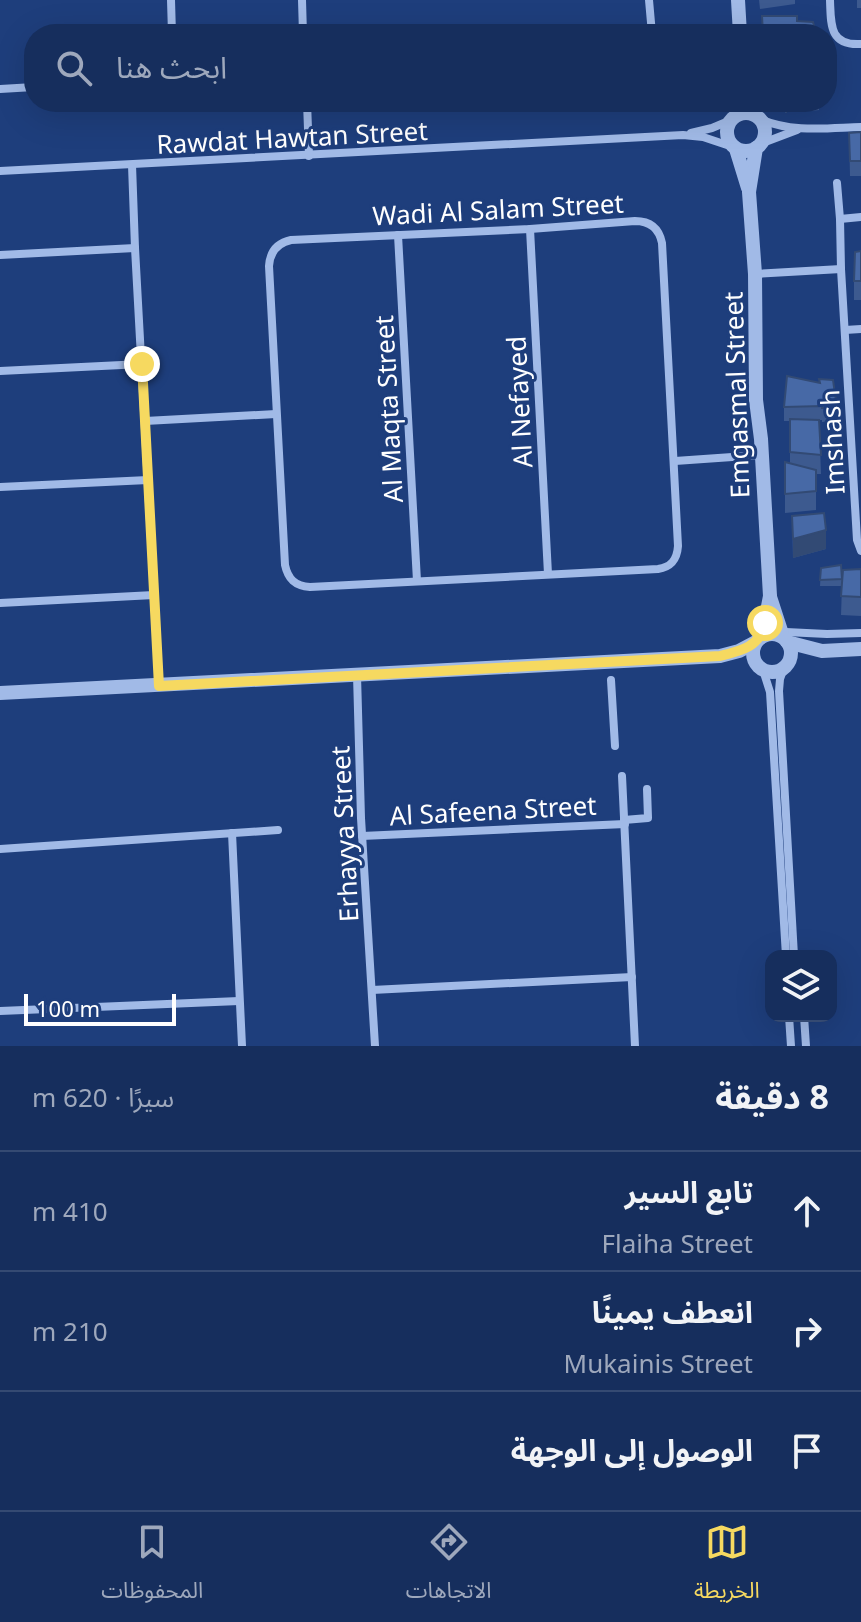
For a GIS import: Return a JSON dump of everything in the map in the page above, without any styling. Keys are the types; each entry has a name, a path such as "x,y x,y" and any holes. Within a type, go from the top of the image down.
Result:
{"street":[{"path":"171,0 172,24"},
{"path":"302,0 303,24"},
{"path":"649,0 651,24"},
{"path":"738,0 739,24"},
{"path":"830,0 832,24"},
{"path":"837,37 847,44 861,44"},
{"path":"0,89 24,88"},
{"path":"307,112 309,156"},
{"path":"755,112 763,124 765,135 758,146"},
{"path":"802,129 746,151 734,148 726,131 735,113 755,112 782,127 861,127"},
{"name":"Rawdat Hawtan Street","path":"683,135 712,128 735,113"},
{"name":"Rawdat Hawtan Street","path":"0,171 683,135 703,137 734,148"},
{"name":"Emgasmal Street","path":"749,192 758,146"},
{"name":"Emgasmal Street","path":"734,148 749,192 755,274 756,400 773,638"},
{"path":"132,165 159,686"},
{"name":"Imshash","path":"837,183 845,330 856,443 857,540 861,551"},
{"path":"840,219 861,217"},
{"name":"Wadi Al Salam Street","path":"643,221 657,228 662,243 675,461 678,553 671,565 658,569 310,587 292,582 285,565 269,266 272,252 291,240 398,235 643,221"},
{"name":"Al Nefayed","path":"530,229 548,574"},
{"name":"Al Maqta Street","path":"398,235 417,581"},
{"path":"0,255 135,248"},
{"path":"755,274 841,269"},
{"path":"845,330 861,329"},
{"path":"0,371 142,364"},
{"path":"145,421 276,414"},
{"path":"675,461 761,455"},
{"path":"0,487 148,480"},
{"path":"0,603 154,595"},
{"name":"Emgasmal Street","path":"770,596 764,627 773,638"},
{"path":"0,693 720,656 773,638 861,633"},
{"path":"773,638 791,656 780,679 779,691 794,950"},
{"path":"786,950 770,692 754,658 754,647 773,638 822,651 861,649"},
{"path":"720,656 774,672 822,651"},
{"name":"Erhayya Street","path":"357,675 362,836 375,1046"},
{"path":"611,680 615,746"},
{"path":"622,776 635,1046"},
{"path":"624,822 648,818 647,789"},
{"name":"Al Safeena Street","path":"362,836 624,822"},
{"path":"0,849 278,830"},
{"path":"232,833 242,1046"},
{"path":"372,990 632,977"},
{"path":"0,1011 239,1001"},
{"path":"789,1022 791,1046"},
{"path":"804,1022 806,1046"}],"building":[{"path":"762,16 797,16 797,21 814,24 762,24"},
{"path":"861,132 861,161 850,161 849,133"},
{"path":"861,251 861,281 854,281 855,252"},
{"path":"787,376 820,383 819,379 833,380 837,407 784,407"},
{"path":"790,419 819,420 821,455 790,452"},
{"path":"785,462 816,470 816,491 785,494"},
{"path":"824,513 826,530 793,539 792,516"},
{"path":"841,565 842,579 820,580 821,568"},
{"path":"861,569 861,597 841,596 843,570"}],"route":[{"path":"142,364 159,686 720,656 756,642 762,635 765,623"}]}
